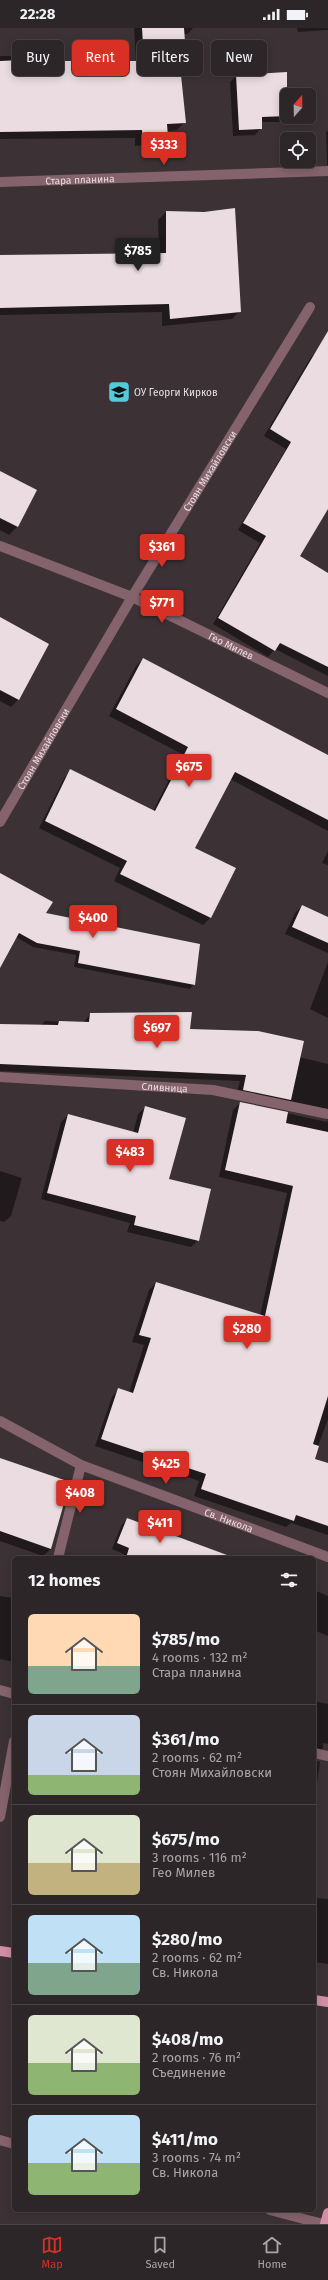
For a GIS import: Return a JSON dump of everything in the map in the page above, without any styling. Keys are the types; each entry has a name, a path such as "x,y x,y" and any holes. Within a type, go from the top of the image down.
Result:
{"main road":[{"path":"0,1951 12,1953"},
{"path":"316,2000 328,2002"},
{"path":"324,2224 328,2213"}],"street":[{"name":"Стара планина","path":"0,182 328,172"},
{"name":"Стоян Михайловски","path":"0,822 132,597 310,307"},
{"name":"Гео Милев","path":"0,546 132,597 328,693"},
{"name":"Сливница","path":"0,1077 213,1090 328,1114"},
{"name":"Св. Никола","path":"0,1420 81,1465 328,1557"},
{"path":"58,1556 81,1465"},
{"path":"0,1690 12,1693"},
{"path":"0,1817 12,1752"},
{"path":"316,1753 328,1756"},
{"path":"0,2140 12,2143"},
{"path":"278,2212 324,2224"}],"building":[{"path":"142,28 184,28 185,40 143,40"},
{"path":"12,60 12,76 64,76 64,61 72,61 72,76 129,76 129,61 137,61 137,76 181,76 186,123 167,124 168,137 143,139 142,130 0,132 0,61"},
{"path":"287,72 287,88 280,88 280,116 262,117 262,129 239,130 236,76 267,76 267,73"},
{"path":"235,208 241,312 170,319 169,304 0,308 0,255 166,253 166,211 204,212"},
{"path":"328,331 328,509 300,556 328,573 328,667 280,643 275,651 218,618 266,536 243,523 291,442 270,429"},
{"path":"0,471 37,490 18,527 0,518"},
{"path":"0,617 49,644 19,700 0,690"},
{"path":"143,658 328,755 328,820 235,772 195,848 236,868 211,918 120,874 127,861 45,821 70,769 155,811 188,747 116,709"},
{"path":"0,873 53,902 46,913 200,944 195,985 78,963 80,951 37,943 19,933 0,968"},
{"path":"302,905 328,917 328,943 292,927"},
{"path":"192,1012 190,1029 258,1031 304,1041 291,1100 243,1090 246,1075 0,1064 0,1024 58,1025 59,1021 89,1022 90,1013"},
{"path":"240,1102 288,1112 286,1123 328,1132 328,1396 313,1444 319,1446 315,1459 328,1463 328,1526 296,1515 294,1521 201,1489 206,1474 101,1439 118,1388 133,1393 151,1338 139,1335 156,1282 265,1316 293,1186 225,1170"},
{"path":"145,1106 186,1118 169,1179 211,1189 199,1241 134,1225 136,1216 47,1193 68,1114 138,1133"},
{"path":"0,1458 70,1482 51,1549 0,1531"},
{"path":"127,1518 227,1556 127,1556 129,1548 117,1543"}],"place":[{"name":"ОУ Георги Кирков","path":"119,392"}]}
